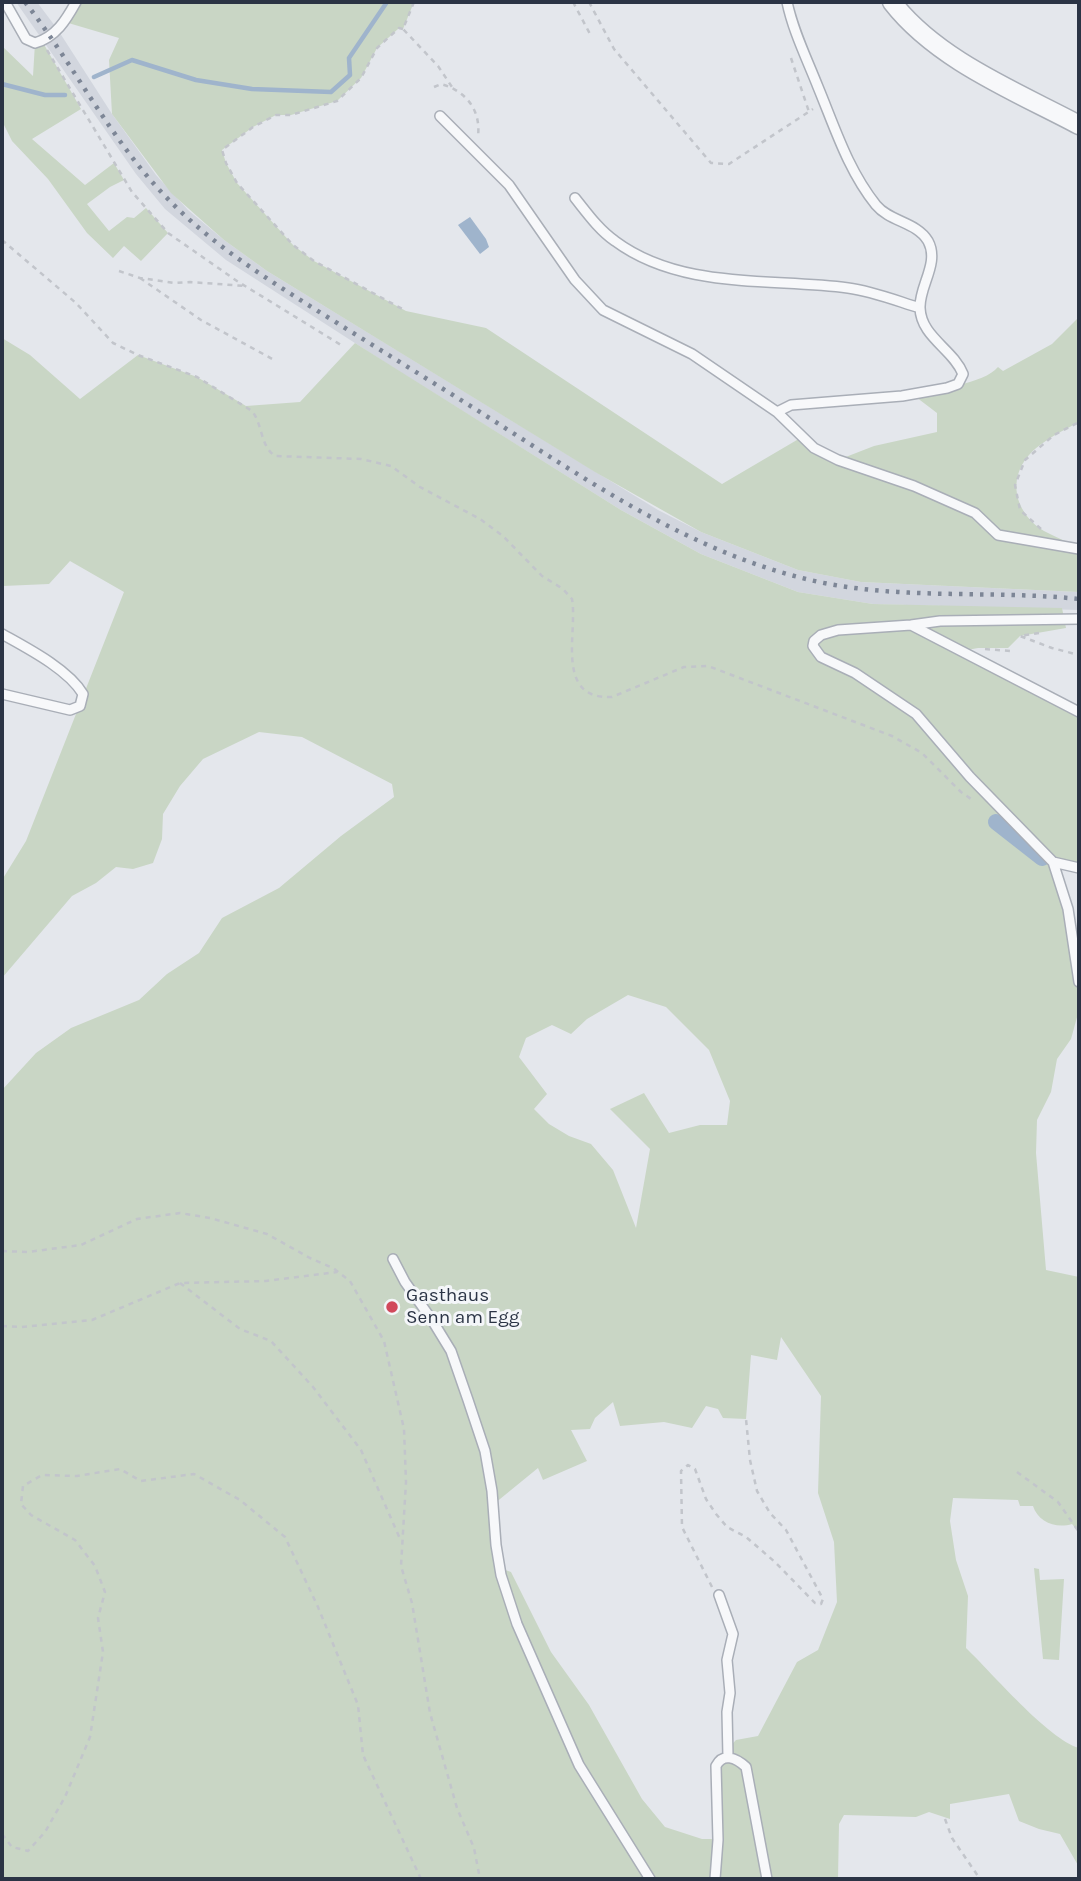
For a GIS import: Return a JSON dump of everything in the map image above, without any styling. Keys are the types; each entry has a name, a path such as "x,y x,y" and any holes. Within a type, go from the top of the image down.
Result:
{"street":[{"path":"892,2 906,20 948,55 1079,125"}],"lane":[{"path":"5,2 26,39 34,43 42,41 65,22 76,2"},
{"path":"777,412 790,405 902,396 947,388 958,384 963,374 960,367 933,338 920,308 932,253 926,239 918,230 881,211 866,192 846,156 787,2"},
{"path":"440,116 509,185 575,281 603,310 691,355 777,412 814,448 838,460 914,486 975,513 998,535 1079,549"},
{"path":"575,198 593,221 615,242 646,258 681,271 747,282 851,288 920,308"},
{"path":"1079,619 940,621 838,630 821,635 814,641 813,646 821,657 855,673 916,714 970,777 1053,862 1068,909 1079,982"},
{"path":"911,625 1079,712"},
{"path":"2,634 33,652 77,684 83,694 80,706 70,710 2,694"},
{"path":"1053,862 1079,867"},
{"path":"393,1259 405,1282 451,1351 468,1400 485,1451 501,1575 517,1623 579,1765 650,1879"},
{"path":"719,1595 733,1634 727,1660 730,1693 727,1712 728,1757"},
{"path":"715,1879 718,1840 716,1766 718,1761 728,1757 746,1767 767,1879"}],"path":[{"path":"403,29 414,2"},
{"path":"573,2 590,34"},
{"path":"589,2 614,49 711,163 729,164 824,102"},
{"path":"406,311 314,261 293,245 237,183 222,150 253,127 276,115 292,115 337,101 360,78 371,63 377,48 399,28 403,29 438,66 452,87 471,104 479,120 473,149"},
{"path":"42,41 132,192 168,233 246,286 341,345"},
{"path":"434,88 441,83 452,87"},
{"path":"2,240 76,303 113,343 197,377 252,411 257,417 265,447 275,456 361,459 391,466 419,487 480,519 503,536 542,576 569,593 572,598 571,653 574,671 578,682 593,695 612,697 684,667 695,665 722,670 892,736 922,753 961,792 984,807"},
{"path":"119,271 140,278 175,283 246,286"},
{"path":"140,278 201,320 276,361"},
{"path":"1043,530 1020,510 1015,485 1025,460 1054,435 1079,422"},
{"path":"1043,632 1020,636 1079,655"},
{"path":"2,1251 28,1252 81,1245 137,1219 180,1213 210,1218 267,1234 351,1281 384,1342 404,1429 405,1482 401,1566 412,1603 430,1713 457,1808 474,1848 480,1879"},
{"path":"2,1326 21,1327 92,1320 180,1283 266,1281 339,1272"},
{"path":"180,1283 240,1329 271,1341 313,1387 361,1450 402,1544"},
{"path":"719,1595 682,1527 681,1471 688,1465 695,1469 706,1499 727,1527 754,1544 815,1603 821,1604 823,1599 786,1530 770,1513 757,1491 750,1460 746,1419"},
{"path":"2,1834 12,1847 28,1851 45,1832 65,1797 90,1737 103,1652 98,1618 106,1592 95,1566 75,1540 30,1515 21,1504 23,1486 42,1475 77,1476 120,1469 141,1481 194,1474 240,1500 285,1537 318,1607 358,1705 363,1755 421,1879"},
{"path":"1017,1472 1058,1502 1079,1532"},
{"path":"945,1819 952,1838 980,1879"}],"shaded area":[{"path":"16,2 37,2 156,175 188,210 224,240 267,271 658,510 701,532 798,570 861,582 1079,592 1079,610 873,604 798,592 701,554 621,510 226,260 165,209 136,174"}],"green space":[{"path":"76,2 414,2 403,29 398,29 377,48 361,78 337,101 291,115 276,115 253,127 222,150 237,183 293,245 314,261 406,311 486,328 722,484 802,437 838,460 874,446 937,432 937,413 912,394 971,382 998,367 1003,371 1052,344 1079,317 1079,422 1050,438 1030,454 1020,470 1017,490 1022,509 1035,525 1079,547 1079,592 861,582 798,570 701,532 595,472 267,271 224,240 171,193 112,114 109,60 119,38 65,22"},
{"path":"42,41 81,109 32,139 85,185 114,163 124,180 87,204 109,231 127,217 134,218 146,208 168,233 141,261 124,246 113,258 87,233 48,179 12,141 2,121 2,46 33,76 35,43"},
{"path":"2,338 30,355 80,399 138,355 197,377 246,406 300,402 355,343 621,510 701,554 798,592 873,604 1062,608 1066,628 1020,636 1008,648 962,651 1079,712 1079,868 1054,863 1079,937 1079,1010 1071,1039 1057,1059 1051,1092 1037,1120 1036,1153 1046,1270 1079,1277 1079,1532 1072,1524 1060,1526 1048,1523 1035,1512 1033,1506 1020,1506 1018,1500 953,1498 950,1521 956,1560 968,1596 966,1648 1036,1719 1066,1742 1079,1748 1079,1867 1060,1834 1019,1821 1009,1794 950,1804 950,1819 929,1812 916,1817 844,1815 839,1824 838,1879 2,1879 2,1090 36,1053 71,1028 139,1000 167,974 199,953 222,918 279,888 341,836 394,797 392,784 302,737 259,732 203,759 180,786 163,814 162,839 153,863 133,869 116,867 96,883 72,896 2,978 2,880 26,841 124,592 70,561 49,584 3,586 2,589","holes":["628,995 666,1007 709,1050 730,1101 727,1125 700,1125 669,1133 644,1093 610,1109 650,1149 636,1228 613,1170 591,1144 569,1136 549,1124 534,1109 547,1094 519,1057 526,1038 552,1025 571,1034 587,1019","781,1337 821,1396 818,1493 834,1542 837,1602 818,1650 797,1662 758,1736 736,1740 713,1762 713,1839 702,1839 665,1827 642,1799 589,1705 551,1652 511,1572 497,1567 489,1508 538,1468 543,1480 587,1461 571,1430 590,1429 595,1418 613,1402 620,1426 664,1422 692,1428 706,1406 718,1409 723,1418 746,1419 751,1355 777,1360"]},
{"path":"1034,1568 1039,1569 1040,1580 1064,1579 1059,1660 1043,1659"}],"water":[{"path":"470,217 489,247 480,254 458,225"}],"waterway":[{"path":"94,77 132,60 196,80 252,89 331,92 350,75 349,58 387,2"},
{"path":"2,84 45,95 65,95"},
{"path":"996,822 1042,858"}],"railway":[{"path":"25,2 127,151 166,197 200,229 294,296 626,503 719,550 768,568 819,582 884,591 1079,599"}],"place":[{"name":"Gasthaus Senn am Egg","path":"392,1307"}]}
